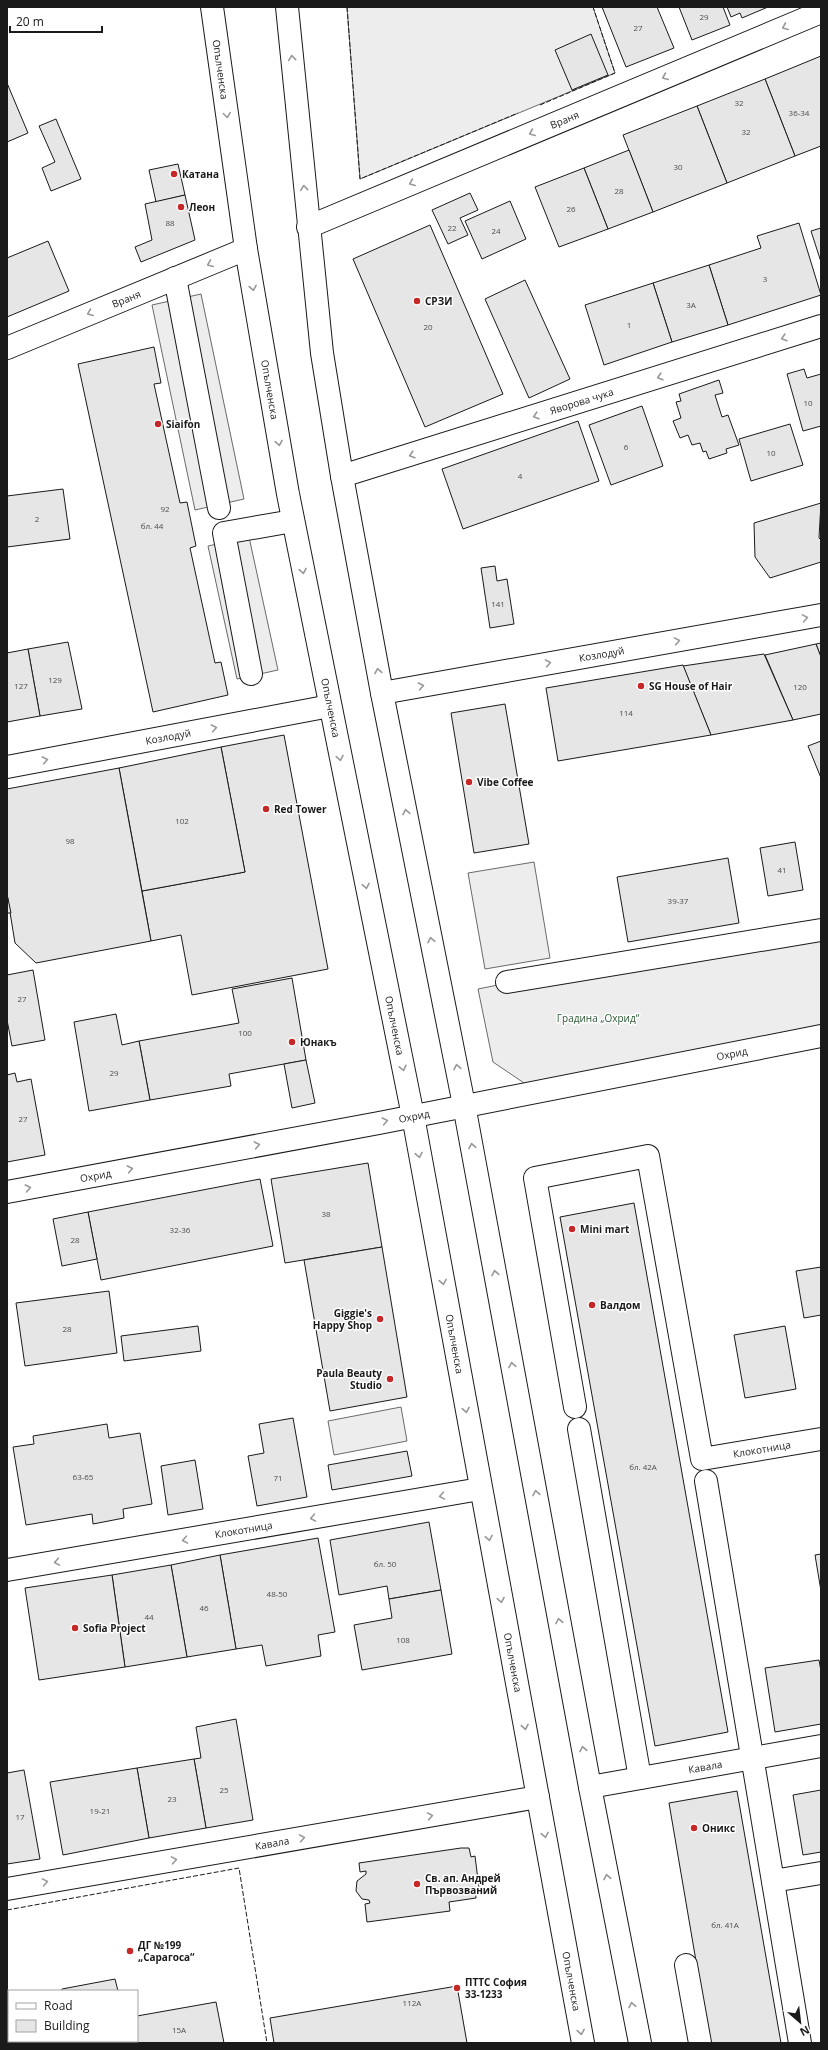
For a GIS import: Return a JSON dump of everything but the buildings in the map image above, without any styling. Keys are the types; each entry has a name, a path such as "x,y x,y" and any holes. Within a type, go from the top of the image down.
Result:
{"street":[{"name":"Опълченска","path":"212,7 246,249 293,521 413,1116 480,1489 583,2043"},
{"path":"287,7 308,227 322,353 342,476 382,693 464,1105 590,1787 640,2043"},
{"name":"Враня","path":"308,227 821,12"},
{"name":"Враня","path":"7,348 246,249"},
{"path":"175,278 219,508"},
{"name":"Яворова чука","path":"342,476 821,326"},
{"path":"251,674 224,533 293,521"},
{"name":"Козлодуй","path":"382,693 821,615"},
{"name":"Козлодуй","path":"7,767 330,706"},
{"path":"507,982 821,930"},
{"name":"Охрид","path":"7,1192 413,1116 821,1036"},
{"name":"Клокотница","path":"575,1407 536,1178 648,1156 702,1459 821,1439"},
{"path":"579,1428 640,1778"},
{"path":"706,1481 800,2043"},
{"name":"Клокотница","path":"7,1570 480,1489"},
{"name":"Кавала","path":"590,1787 821,1746"},
{"name":"Кавала","path":"7,1889 538,1797"},
{"path":"773,1881 821,1873"},
{"path":"686,1965 700,2043"}],"shaded area":[{"path":"347,7 593,7 615,73 360,179"},
{"path":"201,294 244,499 195,510 152,305"},
{"path":"249,537 278,670 237,679 208,546"},
{"path":"534,862 550,958 485,969 468,873"},
{"name":"Градина „Охрид“","path":"821,920 821,1025 527,1085 493,1062 478,989"},
{"path":"401,1407 407,1441 334,1455 328,1421"}],"fence":[{"path":"347,7 360,179 518,113"},
{"path":"540,105 615,73 593,7"},
{"path":"7,1910 239,1868 267,2043"}],"place":[{"name":"Катана","path":"174,174"},
{"name":"Леон","path":"181,207"},
{"name":"СРЗИ","path":"417,301"},
{"name":"Siaifon","path":"158,424"},
{"name":"SG House of Hair","path":"641,686"},
{"name":"Vibe Coffee","path":"469,782"},
{"name":"Red Tower","path":"266,809"},
{"name":"Юнакъ","path":"292,1042"},
{"name":"Mini mart","path":"572,1229"},
{"name":"Валдом","path":"592,1305"},
{"name":"Giggie's Happy Shop","path":"380,1319"},
{"name":"Paula Beauty Studio","path":"390,1379"},
{"name":"Sofia Project","path":"75,1628"},
{"name":"Оникс","path":"694,1828"},
{"name":"Св. ап. Андрей Първозваний","path":"417,1884"},
{"name":"ДГ №199 „Сарагоса“","path":"130,1951"},
{"name":"ПТТС София 33-1233","path":"457,1988"}]}
